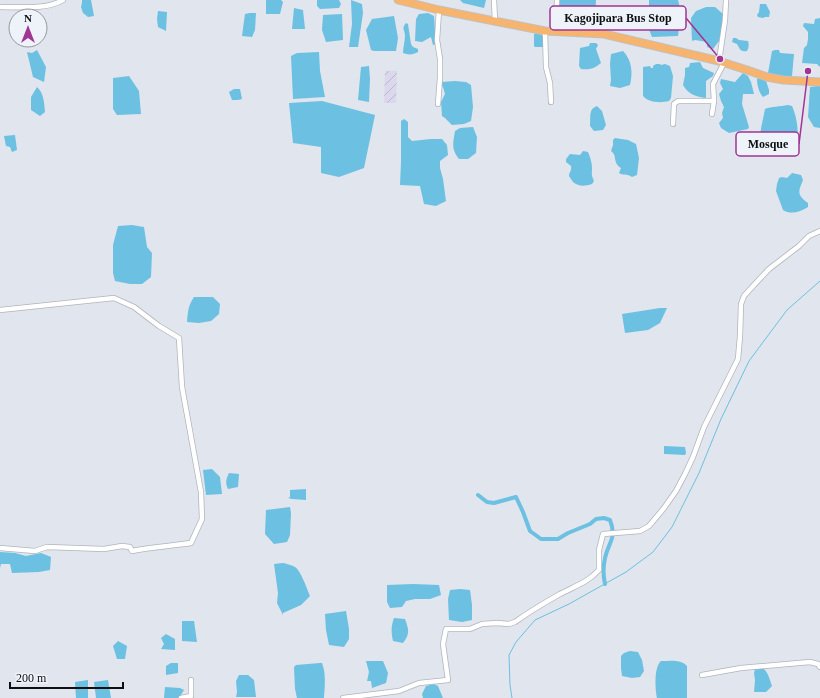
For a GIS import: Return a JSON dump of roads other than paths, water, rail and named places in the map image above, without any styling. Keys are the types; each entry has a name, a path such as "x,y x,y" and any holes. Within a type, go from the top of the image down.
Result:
{"highway":[{"path":"398,0 439,10 545,31 604,34 721,62 750,70 767,77 783,80 820,82"}],"street":[{"path":"0,7 46,6 62,0"},
{"path":"494,0 495,21"},
{"path":"556,31 557,0"},
{"path":"712,114 714,101 713,84 721,62 726,0"},
{"path":"438,104 440,78 440,59 437,40 439,10"},
{"path":"545,31 546,67 550,83 551,102"},
{"path":"673,124 674,104 676,102 714,101"},
{"path":"343,698 399,691 419,683 448,680 443,644 446,629 470,629 482,624 510,624 515,622 547,601 580,585 599,570 599,550 603,534 640,531 649,526 676,491 693,457 704,427 738,359 741,304 744,296 769,269 799,246 809,236 820,231"},
{"path":"0,310 114,298 134,307 159,326 179,338 182,387 200,492 202,519 191,543 172,546 132,551 130,547 122,546 104,549 48,547 35,551 0,548"},
{"path":"702,675 742,668 810,662 818,664 820,667"},
{"path":"181,698 191,696 191,680"}],"water":[{"path":"82,0 91,0 94,16 88,17 83,13 81,7"},
{"path":"266,0 281,0 283,2 280,14 266,14"},
{"path":"317,0 339,0 341,4 339,8 320,9 317,6"},
{"path":"351,0 362,4 363,13 358,47 349,47 352,24"},
{"path":"460,0 486,0 484,8 463,3"},
{"path":"558,0 596,0 595,18 590,24 579,24 578,20 566,20 565,14 558,14"},
{"path":"649,0 678,0 680,22 678,36 652,37 648,27 649,25 652,25 653,18 650,16"},
{"path":"760,4 766,4 770,12 769,17 758,17 757,15"},
{"path":"706,7 715,7 723,14 719,41 713,49 707,47 707,42 692,41 691,18 696,11"},
{"path":"294,8 303,10 305,29 292,29"},
{"path":"158,11 167,12 166,31 158,27"},
{"path":"256,13 255,30 252,37 242,36 245,14"},
{"path":"428,13 434,16 436,44 433,45 431,37 422,42 415,41 416,19 419,14"},
{"path":"342,14 343,40 326,42 322,30 323,15"},
{"path":"394,16 398,38 396,51 371,50 366,30 372,19"},
{"path":"820,18 820,67 817,64 802,63 804,48 807,45 808,39 808,32 803,26 804,23 814,24 815,19"},
{"path":"406,23 408,24 411,44 413,47 418,49 418,52 412,54 403,53 405,36 403,28"},
{"path":"537,32 543,35 543,47 534,46 534,35"},
{"path":"733,38 748,41 749,46 747,51 742,51 737,44 732,42"},
{"path":"590,43 596,43 598,45 596,49 601,63 591,69 581,69 579,66 580,48 589,46"},
{"path":"37,50 46,67 44,82 33,77 27,52 32,53"},
{"path":"779,50 780,53 794,54 792,76 780,76 768,73 772,51"},
{"path":"623,51 628,58 631,67 630,85 620,88 610,86 611,54"},
{"path":"319,52 320,71 325,97 293,99 291,56 297,53"},
{"path":"700,62 703,68 714,73 713,76 706,81 706,98 699,97 687,91 683,85 685,68 689,67 690,63"},
{"path":"656,64 665,64 670,66 673,76 671,98 669,101 655,102 648,100 643,96 643,67 650,66 653,68"},
{"path":"369,66 369,102 358,100 361,67"},
{"path":"743,73 748,76 754,94 743,94 742,104 749,127 748,129 729,133 721,128 719,123 723,118 722,113 724,107 719,94 723,89 720,83 721,79 735,82"},
{"path":"129,76 139,91 141,114 117,115 113,109 113,78"},
{"path":"759,78 766,81 769,90 769,94 763,97 758,86 757,79"},
{"path":"441,82 466,82 471,85 473,107 471,121 464,124 452,125 442,116 441,102 445,94 443,87 441,86"},
{"path":"820,86 820,128 814,127 808,117 810,87"},
{"path":"37,87 42,95 45,112 40,116 31,110 31,97"},
{"path":"234,89 240,89 242,99 232,100 229,92"},
{"path":"322,101 375,115 364,168 339,177 321,173 321,147 293,143 289,103"},
{"path":"788,105 792,106 798,128 796,142 792,146 777,148 761,147 760,133 765,109"},
{"path":"597,106 602,111 606,125 603,130 594,131 590,126 590,114 592,109"},
{"path":"404,119 408,122 408,137 412,141 442,139 447,145 448,155 440,161 446,201 436,206 424,204 420,186 400,185 401,121"},
{"path":"473,127 477,137 476,153 468,159 459,159 456,155 453,142 455,131 460,128"},
{"path":"15,135 17,150 12,152 10,147 6,146 4,136"},
{"path":"615,138 628,140 636,144 639,158 637,175 632,177 619,173 621,168 618,166 611,151 613,140"},
{"path":"583,151 588,152 592,164 592,176 594,181 592,184 582,186 575,184 569,177 571,166 566,162 566,159 570,154 580,155"},
{"path":"792,173 801,175 803,180 799,190 800,195 808,203 808,207 792,213 783,210 776,191 779,178 787,178"},
{"path":"132,225 144,227 147,247 152,253 151,277 142,284 130,284 115,281 113,273 113,245 118,226"},
{"path":"194,297 213,297 220,304 219,314 211,321 199,323 187,322 189,309"},
{"path":"667,308 660,323 648,330 625,333 622,314"},
{"path":"664,446 685,447 686,453 685,455 664,454"},
{"path":"212,469 220,477 222,494 206,495 203,470"},
{"path":"229,473 239,474 238,487 228,489 226,481"},
{"path":"306,489 306,500 288,498 290,497 290,490"},
{"path":"290,507 290,535 287,542 274,544 265,534 266,510"},
{"path":"0,552 15,553 26,556 41,553 51,557 50,570 12,573 10,564 1,564 0,568"},
{"path":"283,563 297,569 302,576 310,596 301,605 283,613 283,615 277,603 278,593 274,564"},
{"path":"387,585 439,585 441,595 430,599 415,599 406,601 402,607 390,608 387,602"},
{"path":"450,590 470,590 472,620 462,622 449,620 448,599"},
{"path":"346,611 349,639 344,647 329,645 325,614"},
{"path":"394,618 405,619 408,632 403,643 393,641 392,624"},
{"path":"182,621 194,621 197,642 182,641"},
{"path":"166,634 175,639 175,650 161,649 164,644 161,638"},
{"path":"118,641 127,646 125,659 117,659 113,646"},
{"path":"630,651 638,652 642,660 644,671 640,677 632,678 622,676 621,656"},
{"path":"366,661 383,661 388,673 386,683 372,688 371,681 367,681 369,672"},
{"path":"661,661 679,661 687,666 687,698 657,698 656,673"},
{"path":"171,663 178,663 178,673 166,675 166,666"},
{"path":"322,663 325,675 324,698 297,698 294,667 296,665"},
{"path":"763,668 765,670 772,686 766,692 754,692 754,673 755,669"},
{"path":"239,675 248,675 254,680 256,697 236,697 236,681"},
{"path":"88,680 88,698 76,698 75,682"},
{"path":"108,680 111,698 96,698 94,682"},
{"path":"434,684 438,686 443,698 423,698 422,694 426,686"},
{"path":"165,687 180,688 184,690 179,698 164,698"}],"waterway":[{"path":"512,698 509,655 516,642 535,620 569,604 626,572 653,552 672,527 699,473 721,419 749,361 787,310 820,281"},
{"path":"478,495 487,502 494,503 516,497 530,531 541,539 558,539 590,524 596,519 604,518 610,520 613,535 604,561 605,584"}],"place":[{"name":"Kagojipara Bus Stop","path":"720,59"},
{"name":"Mosque","path":"808,71"}]}
